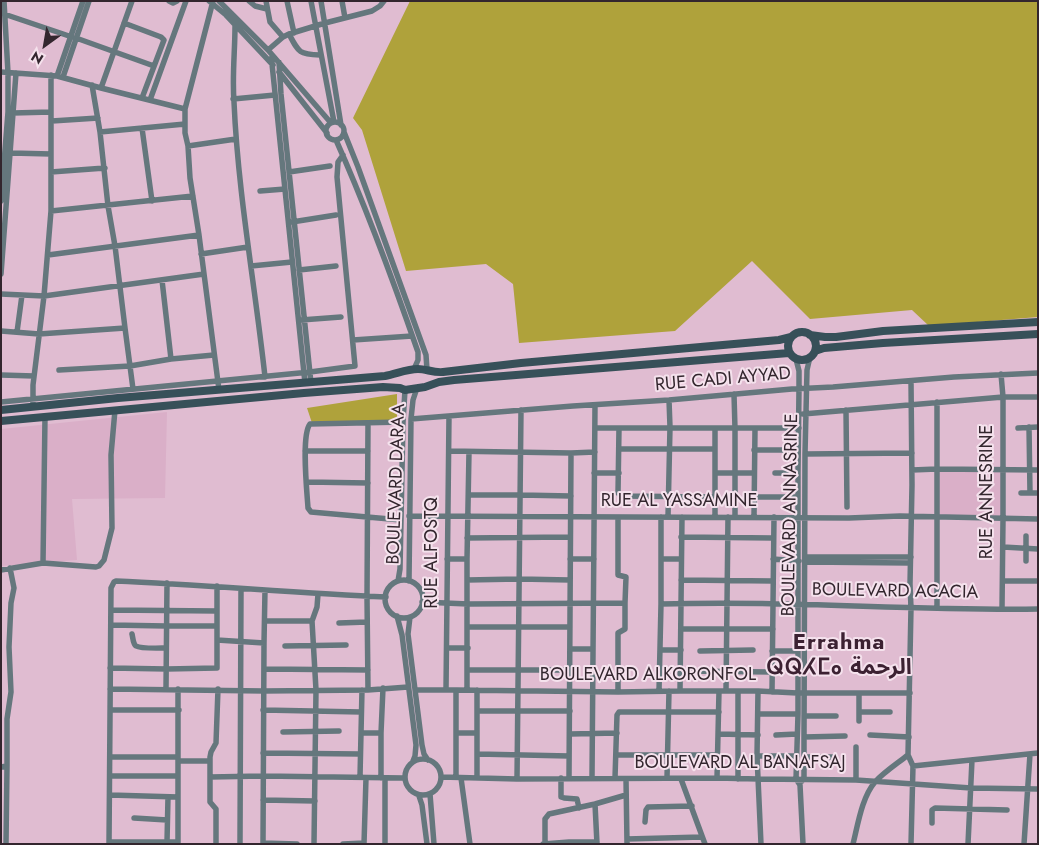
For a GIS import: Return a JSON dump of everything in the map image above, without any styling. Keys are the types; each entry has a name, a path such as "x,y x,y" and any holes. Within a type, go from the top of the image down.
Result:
{"main road":[{"path":"1,410 33,403 308,383 385,376 414,369 430,371 770,341 792,337 799,332 836,337 883,331 1038,322"},
{"path":"792,337 788,345 790,353 796,359 803,360 824,348 1038,334"},
{"path":"810,335 815,342 812,354"},
{"path":"1,421 312,392 383,387 418,388 428,387 444,381 790,353"},
{"path":"430,371 437,375 438,379 434,384"},
{"path":"400,373 398,380 402,389"}],"street":[{"path":"1,274 8,73 4,1"},
{"path":"74,38 83,1"},
{"path":"33,403 34,376 48,255 51,112 57,76 90,1"},
{"path":"101,88 132,1"},
{"path":"169,1 173,3 177,1"},
{"path":"150,100 186,1"},
{"path":"249,1 255,6 267,9"},
{"path":"266,1 270,22 289,35"},
{"path":"287,1 289,35 295,47 300,52 320,54"},
{"path":"311,1 332,123"},
{"path":"321,1 341,125 358,167 426,355 430,371"},
{"path":"342,1 344,18"},
{"path":"268,50 289,35 375,10 384,1"},
{"path":"213,2 279,72 330,138 336,140 362,200 412,336 418,356 418,363 414,369"},
{"path":"213,2 268,50 332,123"},
{"path":"213,2 185,109 185,124 192,196 199,235 219,390"},
{"path":"4,14 154,66"},
{"path":"124,24 163,38 163,43 142,98"},
{"path":"235,26 234,99 236,139 265,377"},
{"path":"272,55 292,262 302,320"},
{"path":"279,62 295,222 308,383"},
{"path":"1,72 57,76 185,109"},
{"path":"7,112 16,73"},
{"path":"92,85 105,168 108,206 115,246 133,389"},
{"path":"234,99 275,94"},
{"path":"7,112 51,112"},
{"path":"52,121 98,118"},
{"path":"327,133 327,127 332,123 336,122 341,125"},
{"path":"100,132 185,124"},
{"path":"142,128 152,201"},
{"path":"336,140 344,132"},
{"path":"188,146 236,139"},
{"path":"6,152 51,154"},
{"path":"1,200 6,152"},
{"path":"1,402 33,403 133,389 307,373 355,366 336,177 338,162 343,155"},
{"path":"289,172 330,166"},
{"path":"51,172 105,168"},
{"path":"260,191 285,189"},
{"path":"50,212 192,196"},
{"path":"288,222 336,215"},
{"path":"48,255 199,235"},
{"path":"201,254 248,248"},
{"path":"252,266 292,262"},
{"path":"299,270 336,266"},
{"path":"1,294 44,296 204,274"},
{"path":"162,280 171,360"},
{"path":"16,332 22,295"},
{"path":"302,320 341,318"},
{"path":"1,331 40,334 124,328"},
{"path":"353,340 412,336"},
{"name":"BOULEVARD ANNASRINE","path":"801,693 798,651 803,560 802,518 807,370 812,354"},
{"path":"59,370 130,366 214,355"},
{"name":"BOULEVARD ANNASRINE","path":"796,359 799,371 798,497 802,518"},
{"name":"RUE CADI AYYAD","path":"411,419 1001,374 1038,373"},
{"name":"RUE ANNESRINE","path":"1001,374 1003,470 1002,609"},
{"path":"1,375 34,376"},
{"path":"911,381 912,608 908,737 908,755 913,766 911,844"},
{"name":"BOULEVARD DARAA","path":"409,581 411,419 413,400 418,388"},
{"name":"BOULEVARD DARAA","path":"398,581 402,520 402,389"},
{"path":"726,691 728,538 735,473 734,394"},
{"path":"799,414 1002,397 1038,398"},
{"path":"659,691 661,559 669,496 669,400"},
{"path":"937,608 938,402"},
{"path":"592,778 594,691 594,404"},
{"path":"1,570 42,563 96,568 104,560 112,528 111,455 115,410"},
{"path":"517,779 521,410"},
{"path":"846,410 847,506"},
{"name":"RUE ALFOSTQ","path":"446,690 449,416"},
{"path":"42,563 45,417"},
{"path":"402,520 311,512 308,508 305,451 307,428 310,424 403,422"},
{"path":"343,844 364,844 363,778 360,754 361,712 368,670 368,423"},
{"path":"1029,427 1030,493"},
{"path":"1018,428 1038,427"},
{"path":"595,428 799,428"},
{"path":"619,428 618,493 620,496 715,497"},
{"path":"715,428 715,517"},
{"path":"754,517 755,429"},
{"path":"619,449 715,449"},
{"path":"754,450 798,450"},
{"path":"305,451 368,451"},
{"path":"449,452 595,452"},
{"path":"467,690 469,452"},
{"path":"568,778 570,734 571,453"},
{"path":"805,454 912,454"},
{"path":"912,470 1038,470"},
{"path":"594,473 619,473"},
{"path":"715,473 754,473"},
{"path":"775,473 798,473"},
{"path":"307,482 368,483"},
{"path":"1021,493 1038,494"},
{"path":"469,495 570,496"},
{"path":"754,497 798,497"},
{"name":"RUE AL YASSAMINE","path":"409,516 594,518 911,516 1038,519"},
{"path":"618,517 618,574 619,576 626,577 626,629 618,634 618,692"},
{"path":"680,691 682,517"},
{"path":"772,692 774,517"},
{"path":"1026,536 1026,561"},
{"path":"467,538 570,537"},
{"path":"681,537 774,538"},
{"path":"1003,547 1038,549"},
{"path":"447,559 467,559"},
{"path":"570,559 594,559"},
{"path":"661,559 681,559"},
{"path":"773,559 911,560"},
{"path":"6,844 4,766 7,711 11,692 9,647 11,603 14,588 10,568"},
{"path":"467,580 570,580"},
{"path":"681,580 773,581"},
{"path":"398,581 409,581 420,588 423,597 422,602 418,611 410,617 397,616 388,609 386,597 390,587 398,581"},
{"path":"1003,581 1038,581"},
{"path":"178,689 178,843 110,843 111,588 114,582 167,583 386,597"},
{"path":"166,689 167,583"},
{"path":"110,668 216,669 217,586"},
{"path":"240,844 241,588"},
{"path":"265,590 263,843 297,844"},
{"path":"314,844 316,690 312,621 317,607 318,594"},
{"path":"422,602 468,604 625,602"},
{"name":"BOULEVARD ACACIA","path":"661,604 1038,609"},
{"name":"BOULEVARD ANNASRINE","path":"796,779 804,737 801,715 801,605"},
{"path":"111,610 217,611"},
{"path":"397,616 402,635 416,745 415,756 406,768 404,778 408,789 420,796 430,794 437,789 441,782 441,774 437,766 428,760 422,746 408,634 410,617"},
{"path":"264,622 312,621"},
{"path":"340,623 367,622"},
{"path":"111,625 217,626"},
{"path":"468,627 570,627"},
{"path":"682,629 773,629"},
{"path":"132,634 134,644 138,647 166,648"},
{"path":"217,640 264,643"},
{"path":"285,646 346,645"},
{"path":"447,648 468,648"},
{"path":"570,649 593,649"},
{"path":"660,650 681,650"},
{"path":"700,651 754,650"},
{"path":"772,651 798,651"},
{"path":"264,669 368,670"},
{"path":"468,670 570,670"},
{"path":"681,671 772,672"},
{"path":"383,688 381,733 385,844"},
{"path":"110,689 264,691 408,688"},
{"path":"216,844 216,809 210,802 210,761 211,752 216,743 218,689"},
{"name":"BOULEVARD ALKORONFOL","path":"416,690 910,693"},
{"path":"456,690 458,778 470,844"},
{"path":"476,690 477,778"},
{"path":"668,778 669,691"},
{"path":"717,778 719,691"},
{"path":"758,691 757,756 761,844"},
{"path":"738,692 738,778"},
{"path":"859,693 859,721"},
{"path":"110,710 179,710"},
{"path":"264,710 361,712"},
{"path":"477,711 570,711"},
{"path":"615,778 617,715 619,712 719,712"},
{"path":"859,712 890,712"},
{"path":"758,714 836,716"},
{"name":"BOULEVARD ANNASRINE","path":"800,786 804,779 797,734 801,715"},
{"path":"283,732 339,731"},
{"path":"361,733 381,733"},
{"path":"456,733 477,733"},
{"path":"570,734 617,733"},
{"path":"718,734 758,735"},
{"path":"776,735 797,734"},
{"path":"804,737 845,736"},
{"path":"870,736 908,737"},
{"path":"856,747 856,780"},
{"path":"264,753 360,754"},
{"path":"477,754 568,756"},
{"path":"1024,844 1030,754"},
{"path":"913,766 1038,754"},
{"path":"616,755 718,755"},
{"path":"853,844 863,805 869,791 876,781 908,755"},
{"path":"757,756 835,757"},
{"path":"110,757 210,761"},
{"path":"413,761 420,759 428,760"},
{"path":"968,844 972,760"},
{"path":"110,776 178,776"},
{"path":"210,777 314,776 404,778"},
{"name":"BOULEVARD AL BANAFSAJ","path":"441,778 804,779 876,781 971,788 1038,789"},
{"path":"561,778 561,796 577,799 579,808"},
{"path":"626,778 627,842 702,836"},
{"path":"682,779 706,844"},
{"path":"796,779 800,786 803,844"},
{"path":"430,794 434,844"},
{"path":"110,795 178,797"},
{"path":"595,804 597,843 544,844 545,819 547,815 626,795"},
{"path":"420,796 427,844"},
{"path":"167,842 168,797"},
{"path":"263,800 315,801"},
{"path":"645,822 648,807 692,806"},
{"path":"932,823 932,810 935,808 1007,810"},
{"path":"134,818 167,820"}],"shaded area":[{"path":"410,1 1038,1 1038,317 929,326 912,310 810,319 752,261 675,331 519,343 513,284 486,264 406,271 362,130 353,118"},
{"path":"397,394 397,421 312,423 307,408"},
{"path":"167,412 165,498 72,499 77,560 1,566 1,429"},
{"path":"938,470 1002,470 1002,518 938,518"}],"district":[{"name":"Errahma ⵕⵕⵃⵎⴰ الرحمة","path":"839,656"}]}
